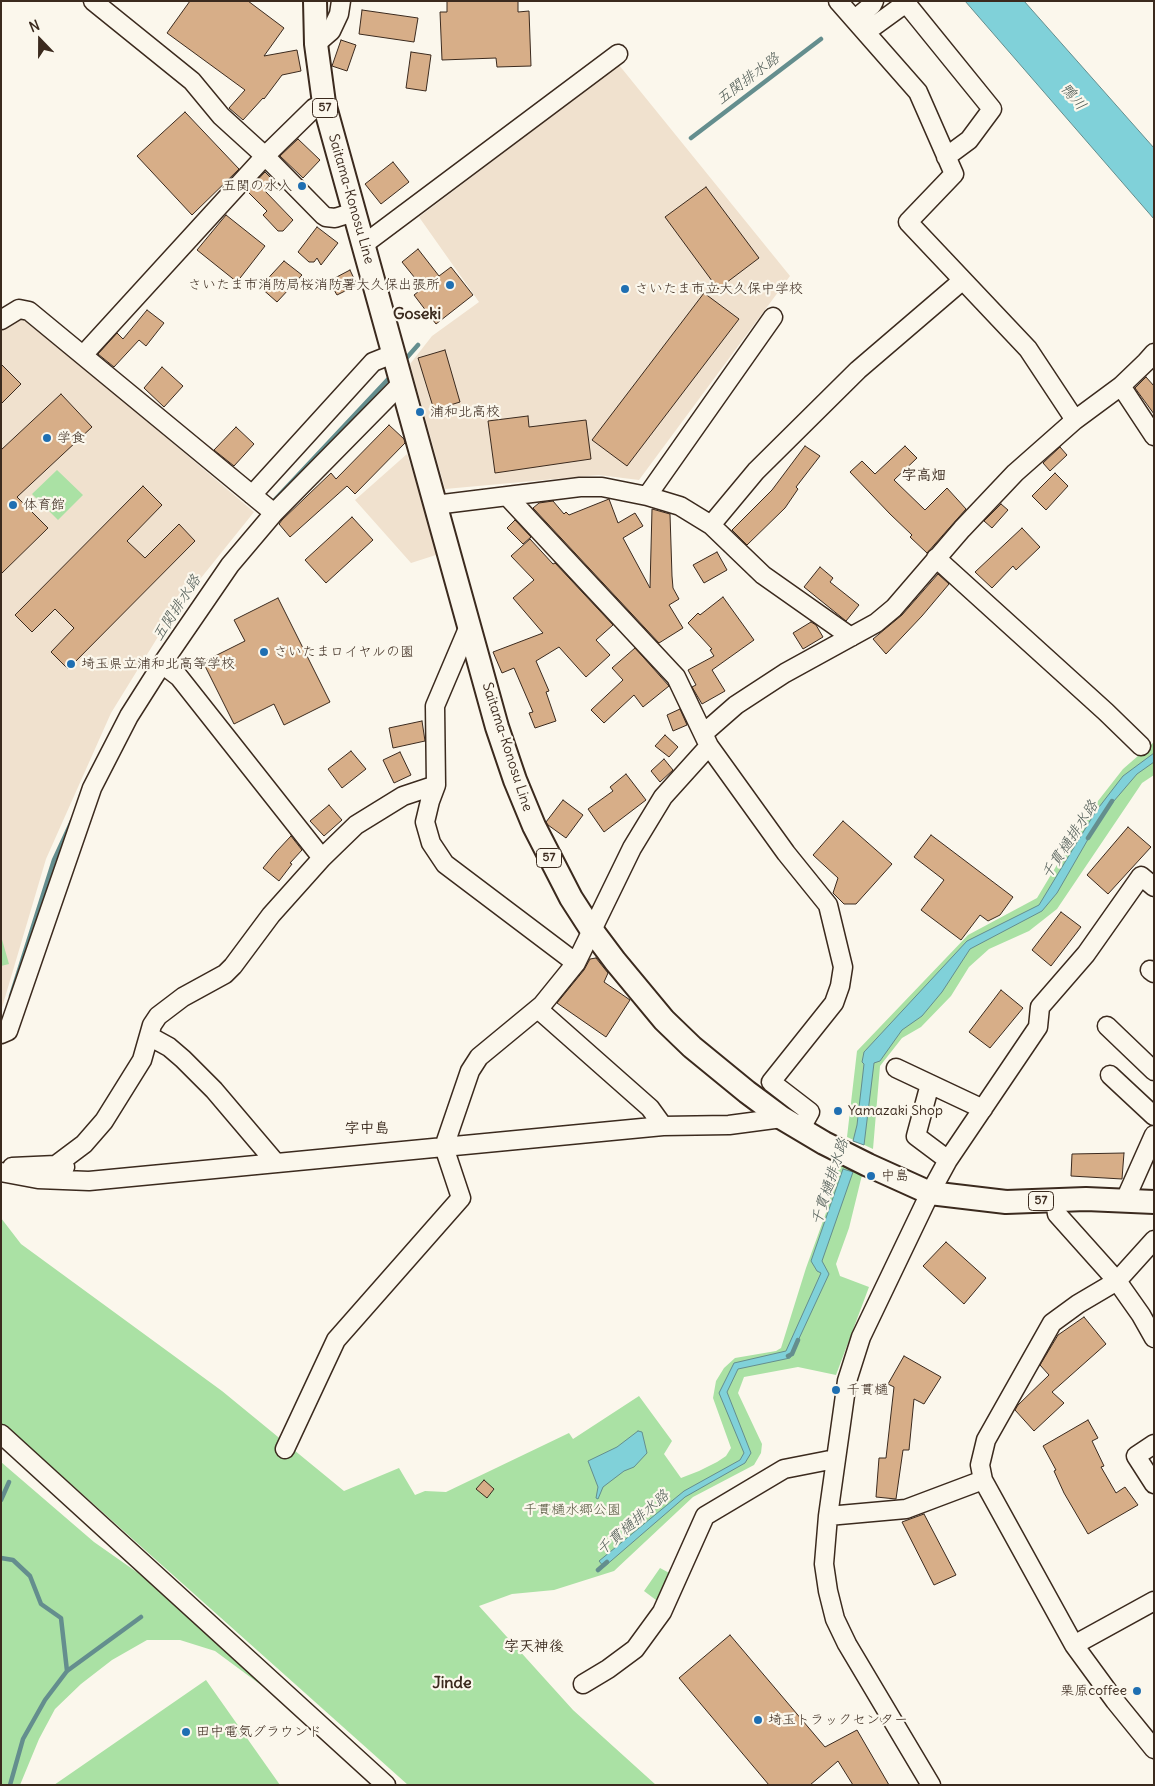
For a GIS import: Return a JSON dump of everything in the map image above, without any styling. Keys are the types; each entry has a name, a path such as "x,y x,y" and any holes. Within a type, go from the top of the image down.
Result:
{"main road":[{"name":"Saitama-Konosu Line","path":"315,1 316,44 324,103 498,726 515,780 534,826 552,864 591,929 615,962 664,1020 699,1053 747,1092 791,1124 868,1165 930,1193 1006,1202 1056,1200 1154,1202"}],"street":[{"path":"93,1 192,81 221,116 265,156 326,217 335,218 354,212"},
{"path":"316,44 332,31 339,14 341,1"},
{"path":"838,1 918,92 954,174 908,222 1028,348 1075,420"},
{"path":"860,25 874,1"},
{"path":"860,25 906,3 992,109 969,140 946,157"},
{"path":"364,245 618,54"},
{"path":"84,354 265,156 314,108 324,103"},
{"path":"711,525 756,471 858,370 964,280"},
{"path":"1,320 19,309 30,311 274,513"},
{"path":"647,496 773,317"},
{"path":"285,1449 336,1340 461,1198 444,1147 470,1071 479,1057 538,1009 576,963 632,848 663,796 707,739 736,704 782,674 876,623 894,608 936,558 1015,473 1075,420 1121,386 1154,353"},
{"path":"1,1034 8,1031 92,788 129,716 230,565 398,369 373,362 252,495"},
{"path":"1121,386 1154,436"},
{"path":"435,505 580,487 602,487 647,496 680,506 711,525 763,575 851,637"},
{"path":"1,1170 38,1179 97,1180 663,1126 791,1124 810,1112 772,1082 834,1003 840,986 843,967 828,905 786,853 707,739 676,677 507,496"},
{"path":"936,558 1141,746"},
{"path":"469,626 435,706 436,785 430,801 426,822 431,843 445,864 576,963"},
{"path":"162,664 180,677 322,858"},
{"path":"56,1165 84,1144 104,1121 142,1060 152,1025 170,1006 229,970 271,915 322,858 356,825 403,796 436,785"},
{"path":"932,1785 848,1644 836,1619 828,1591 824,1564 828,1516 847,1381 861,1337 930,1193 948,1160 1038,1027 1040,1007 1086,954 1141,876 1154,887"},
{"path":"538,1009 650,1108 663,1126"},
{"path":"1107,1026 1154,1071"},
{"path":"148,1036 169,1047 189,1065 214,1090 276,1163"},
{"path":"896,1068 984,1109"},
{"path":"1110,1075 1154,1116"},
{"path":"930,1084 916,1136 948,1160"},
{"path":"1125,1200 1154,1135"},
{"path":"1,1170 56,1165 80,1172 97,1180"},
{"path":"1056,1200 1058,1214 1117,1281 1141,1315 1154,1338"},
{"path":"1154,1240 1117,1281 1078,1304 1052,1323 986,1440 980,1465 983,1480 1074,1645 1115,1701 1154,1749"},
{"path":"1,1434 386,1785"},
{"path":"1154,1444 1136,1456 1154,1484"},
{"path":"583,1684 608,1669 635,1648 662,1612 706,1516 784,1469 835,1459"},
{"path":"828,1516 906,1508 983,1480"},
{"path":"1074,1645 1154,1602"}],"shaded area":[{"name":"さいたま市立大久保中学校","path":"619,65 790,276 639,480 599,475 445,489 410,364 432,336 479,302 419,217"},
{"name":"埼玉県立浦和北高等学校","path":"15,318 25,318 254,512 172,614 111,713 46,859 1,1011 1,328"},
{"path":"407,454 439,554 411,563 355,500"}],"green space":[{"path":"57,470 83,495 58,520 32,494"},
{"path":"1154,742 1154,775 1142,783 1057,909 1029,931 989,949 969,967 951,996 921,1027 902,1038 880,1066 873,1149 847,1137 857,1051 968,935 1037,898 1087,815 1123,769"},
{"path":"1,936 9,964 1,966"},
{"name":"千貫樋水郷公園","path":"838,1164 862,1175 849,1228 836,1264 840,1276 869,1287 836,1375 798,1367 744,1377 738,1393 762,1444 761,1453 754,1465 693,1497 614,1571 554,1590 512,1594 479,1606 573,1710 656,1785 408,1785 14,1433 1,1424 1,1218 21,1244 222,1391 344,1491 399,1468 415,1495 425,1491 446,1492 569,1433 573,1439 639,1396 672,1441 664,1454 681,1478 717,1462 726,1456 731,1448 713,1398 716,1381 724,1368 735,1358 776,1351 781,1348 806,1268 827,1210"},
{"path":"1,1462 94,1542 195,1613 311,1722 215,1651 180,1640 147,1640 112,1660 81,1684 55,1709 39,1739 20,1785 1,1785"},
{"path":"660,1568 673,1575 660,1603 644,1591"},
{"name":"田中電気グラウンド","path":"206,1680 280,1785 54,1785"}],"water":[{"name":"鴨川","path":"965,1 1024,1 1154,148 1154,219"},
{"path":"1154,753 1154,762 1137,774 1102,815 1057,893 1042,911 970,949 942,992 922,1016 902,1030 880,1061 874,1063 864,1145 853,1141 857,1125 864,1052 967,941 1039,905 1096,811 1123,776"},
{"path":"843,1169 853,1172 822,1261 829,1274 790,1358 738,1369 727,1392 751,1453 745,1463 685,1497 604,1567 599,1561 684,1491 740,1460 744,1453 719,1393 734,1363 786,1351 821,1273 817,1271 811,1261"},
{"path":"638,1431 642,1432 647,1453 634,1467 624,1471 603,1487 598,1499 596,1498 598,1487 588,1461 617,1447"}],"building":[{"path":"190,1 248,1 284,28 264,56 297,50 301,71 282,75 264,99 243,120 229,108 245,90 167,33"},
{"path":"447,1 518,1 518,12 529,11 531,66 497,67 496,58 442,60 440,12 447,12"},
{"path":"362,10 418,18 414,42 359,34"},
{"path":"341,40 356,45 347,71 332,66"},
{"path":"411,52 431,55 426,91 406,88"},
{"path":"185,112 239,169 192,215 137,156"},
{"path":"298,139 320,160 303,178 280,156"},
{"path":"393,162 409,182 381,204 365,184"},
{"path":"265,172 274,181 265,191 293,220 283,231 278,231 263,215 267,211 247,191"},
{"path":"706,187 759,258 718,289 665,217"},
{"path":"226,215 265,246 237,282 197,250"},
{"path":"317,227 338,243 321,265 317,258 314,262 309,262 298,252"},
{"path":"418,249 439,276 451,267 473,295 436,324 414,295 423,288 402,262"},
{"path":"284,261 302,275 277,302 260,287"},
{"path":"350,270 357,285 337,295 331,285 331,280"},
{"path":"704,293 739,319 627,466 592,440"},
{"path":"147,310 164,323 146,346 139,340 114,367 98,354 117,333 123,339"},
{"path":"445,350 460,402 434,410 418,358"},
{"path":"1,364 21,384 1,404"},
{"path":"162,367 183,386 164,407 144,388"},
{"path":"1146,377 1154,386 1154,414 1135,388"},
{"name":"学食","path":"61,394 92,427 17,497 48,528 1,574 1,450"},
{"path":"528,416 529,427 586,420 591,459 495,473 488,421"},
{"path":"389,425 404,439 405,443 355,494 347,486 290,537 279,524 282,520 331,473 336,479"},
{"path":"236,427 254,444 234,466 214,450"},
{"path":"805,446 820,456 796,487 798,489 785,508 747,545 732,530 772,490"},
{"path":"905,446 917,458 894,480 925,510 947,488 966,509 927,553 910,537 912,535 850,472 862,461 875,474"},
{"path":"1060,447 1067,455 1050,471 1043,463"},
{"path":"1055,473 1068,486 1046,510 1032,496"},
{"path":"143,486 162,505 127,541 145,558 179,524 195,541 68,669 51,652 74,628 55,609 32,632 15,615"},
{"path":"609,499 618,523 635,513 643,526 623,538 650,588 652,509 670,514 673,588 679,599 669,605 683,628 659,643 533,508 539,503 553,501 564,514 566,512 569,515"},
{"path":"1001,504 1008,510 992,528 984,521"},
{"path":"352,517 373,540 326,583 305,560"},
{"path":"515,520 531,537 523,544 507,528"},
{"path":"1022,528 1040,547 1016,570 1013,566 992,588 975,572"},
{"path":"530,539 613,625 596,640 610,655 586,677 559,647 536,661 549,691 546,692 556,721 535,728 529,713 533,712 514,668 502,673 493,652 543,633 513,598 534,580 511,556"},
{"path":"717,552 727,570 704,583 693,565"},
{"path":"820,567 833,578 830,582 859,605 846,621 804,587"},
{"path":"938,574 949,584 886,654 873,639 902,615"},
{"path":"723,597 754,640 712,670 725,691 702,704 692,687 696,685 688,670 714,656 710,650 712,649 688,623 698,613 700,615"},
{"name":"さいたまロイヤルの園","path":"278,598 330,702 284,725 274,704 234,724 203,662 245,641 234,620"},
{"path":"811,622 816,625 823,637 803,649 793,633"},
{"path":"635,648 669,686 643,707 634,695 604,723 591,710 623,680 612,668"},
{"path":"680,709 687,725 673,731 667,715"},
{"path":"422,721 425,741 393,748 389,728"},
{"path":"665,735 678,747 669,757 655,746"},
{"path":"351,751 366,769 342,788 328,769"},
{"path":"400,752 411,775 394,783 383,760"},
{"path":"664,759 673,770 660,782 651,771"},
{"path":"626,774 646,800 604,832 588,809 613,791 610,787"},
{"path":"563,800 583,815 566,838 546,822"},
{"path":"329,805 342,820 324,836 310,821"},
{"path":"843,821 892,864 856,904 844,904 833,893 838,878 813,855"},
{"path":"1128,827 1151,847 1108,894 1087,875"},
{"path":"931,835 1013,897 1000,915 988,921 980,915 961,940 921,910 944,880 914,857"},
{"path":"291,836 302,850 290,863 292,864 279,881 263,868"},
{"path":"1061,912 1081,927 1051,966 1032,950"},
{"path":"596,958 608,973 604,982 630,1000 606,1037 557,1003 584,970 590,959"},
{"path":"1001,990 1023,1008 990,1048 969,1032"},
{"path":"1124,1153 1122,1179 1071,1176 1072,1154"},
{"path":"946,1242 986,1278 964,1304 923,1266"},
{"path":"1084,1317 1106,1344 1052,1392 1064,1403 1034,1431 1015,1410 1049,1375 1040,1365 1058,1335"},
{"path":"904,1356 941,1377 924,1404 914,1399 909,1450 903,1450 896,1499 876,1497 879,1458 886,1458 894,1387 888,1384"},
{"path":"1088,1420 1098,1438 1092,1441 1104,1466 1101,1467 1116,1493 1125,1487 1138,1505 1088,1534 1064,1493 1054,1471 1056,1470 1043,1446"},
{"path":"484,1480 494,1489 487,1498 476,1489"},
{"path":"924,1514 956,1575 934,1585 902,1522"},
{"name":"埼玉トラックセンター","path":"730,1635 825,1747 857,1730 889,1785 853,1785 838,1761 810,1785 769,1785 679,1678"}],"waterway":[{"name":"五関排水路","path":"691,138 821,39"},
{"name":"五関排水路","path":"403,362 418,345"},
{"name":"五関排水路","path":"270,505 392,375"},
{"name":"千貫樋排水路","path":"1088,838 1112,801"},
{"name":"五関排水路","path":"11,996 54,860 72,821"},
{"name":"千貫樋排水路","path":"788,1356 792,1354 798,1340"},
{"path":"1,1500 9,1482"},
{"path":"1,1558 13,1560 30,1576 41,1604 61,1618 67,1671"},
{"name":"千貫樋排水路","path":"598,1570 607,1562"},
{"path":"10,1785 23,1739 45,1700 67,1671 141,1617"}],"place":[{"name":"五関の水入","path":"302,186"},
{"name":"さいたま市消防局桜消防署大久保出張所","path":"450,285"},
{"name":"さいたま市立大久保中学校","path":"625,289"},
{"name":"浦和北高校","path":"420,412"},
{"name":"学食","path":"47,438"},
{"name":"体育館","path":"13,505"},
{"name":"さいたまロイヤルの園","path":"264,652"},
{"name":"埼玉県立浦和北高等学校","path":"71,664"},
{"name":"Yamazaki Shop","path":"838,1111"},
{"name":"中島","path":"871,1176"},
{"name":"千貫樋","path":"836,1390"},
{"name":"栗原coffee","path":"1137,1691"},
{"name":"埼玉トラックセンター","path":"758,1720"},
{"name":"田中電気グラウンド","path":"186,1732"}],"district":[{"name":"Goseki","path":"417,314"},
{"name":"字高畑","path":"924,476"},
{"name":"字中島","path":"367,1129"},
{"name":"字天神後","path":"534,1647"},
{"name":"Jinde","path":"452,1683"}]}
